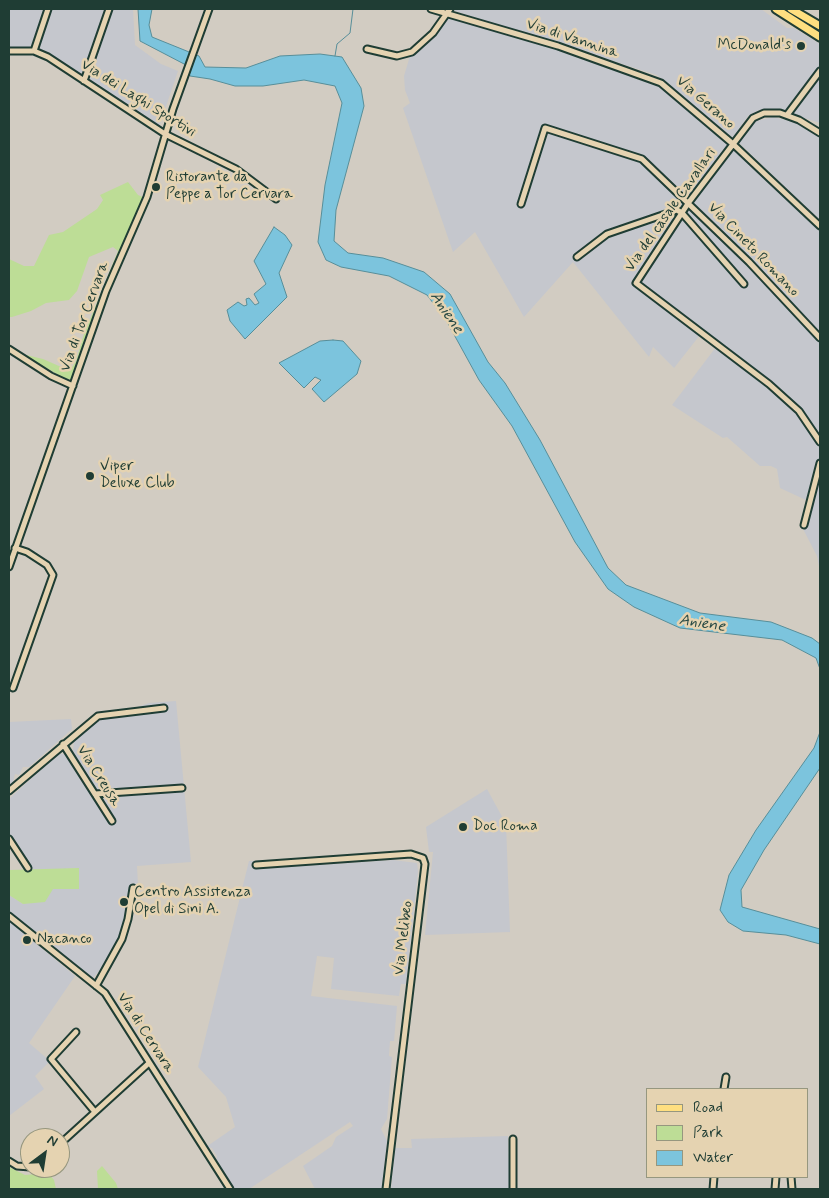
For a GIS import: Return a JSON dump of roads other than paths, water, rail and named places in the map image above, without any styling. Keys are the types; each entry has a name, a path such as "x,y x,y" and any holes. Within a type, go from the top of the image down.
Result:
{"main road":[{"path":"776,9 820,37"},
{"path":"791,9 820,26"}],"street":[{"path":"34,51 48,9"},
{"path":"84,80 109,9"},
{"name":"Via di Tor Cervara","path":"9,567 106,291 147,197 165,134 209,9"},
{"name":"Via di Vannina","path":"431,9 448,11 558,46 661,83"},
{"path":"367,49 397,56 408,54 428,38 448,11"},
{"name":"Via dei Laghi Sportivi","path":"9,51 34,51 48,57 165,134 236,169 276,199"},
{"path":"820,71 787,115 805,122 820,133"},
{"name":"Via Gerano","path":"661,83 733,144"},
{"name":"Via del casale Cavallari","path":"787,115 770,112 757,116 689,202 636,283 769,384 799,411 820,442"},
{"name":"Via Cineto Romano","path":"521,204 545,128 642,159 689,202 820,338"},
{"name":"Via del casale Cavallari","path":"733,144 820,226"},
{"path":"577,257 607,234 641,224 673,211 682,213 744,284"},
{"path":"9,349 45,373 73,386"},
{"path":"804,525 820,463"},
{"path":"13,688 53,575 47,565 27,552 15,548"},
{"path":"9,792 98,716 164,708"},
{"name":"Via Creusa","path":"63,744 112,821"},
{"path":"95,794 182,788"},
{"path":"9,839 28,868"},
{"name":"Via Melibeo","path":"256,865 411,854 423,858 425,864 423,882 386,1189"},
{"path":"96,986 122,939 128,919 133,888"},
{"name":"Via di Cervara","path":"9,916 96,986 112,1002 230,1189"},
{"path":"76,1032 51,1059 95,1112"},
{"path":"70,1135 149,1062"},
{"path":"724,1088 726,1077"},
{"path":"513,1139 513,1189"}],"water":[{"name":"Aniene","path":"138,9 152,9 149,25 152,37 199,56 205,67 246,68 280,56 320,54 342,57 361,88 364,106 336,210 334,241 348,253 383,258 424,272 450,294 488,362 505,383 540,440 608,568 626,585 700,613 771,622 812,638 820,644 820,669 816,658 782,640 680,628 634,607 608,589 575,542 512,426 479,380 446,320 427,295 389,276 341,267 326,260 318,242 325,185 342,103 335,86 304,80 263,86 235,86 190,76 186,65 140,41"},
{"path":"274,227 285,235 292,245 279,273 287,297 245,339 230,321 227,310 238,302 244,306 247,305 246,299 249,298 255,305 259,303 254,294 266,284 254,261"},
{"path":"320,341 343,341 361,361 357,374 324,402 312,389 321,380 315,377 304,388 279,363"},
{"path":"820,732 820,768 764,850 741,890 742,907 820,929 820,944 786,935 743,931 728,922 720,910 729,875 756,830 814,748"}],"waterway":[{"path":"335,56 337,44 350,33 353,9"}],"place":[{"name":"McDonald's","path":"801,46"},
{"name":"Ristorante da Peppe a Tor Cervara","path":"156,187"},
{"name":"Viper Deluxe Club","path":"90,476"},
{"name":"Doc Roma","path":"463,827"},
{"name":"Centro Assistenza Opel di Sini A.","path":"124,902"},
{"name":"Nacanco","path":"27,940"}]}
